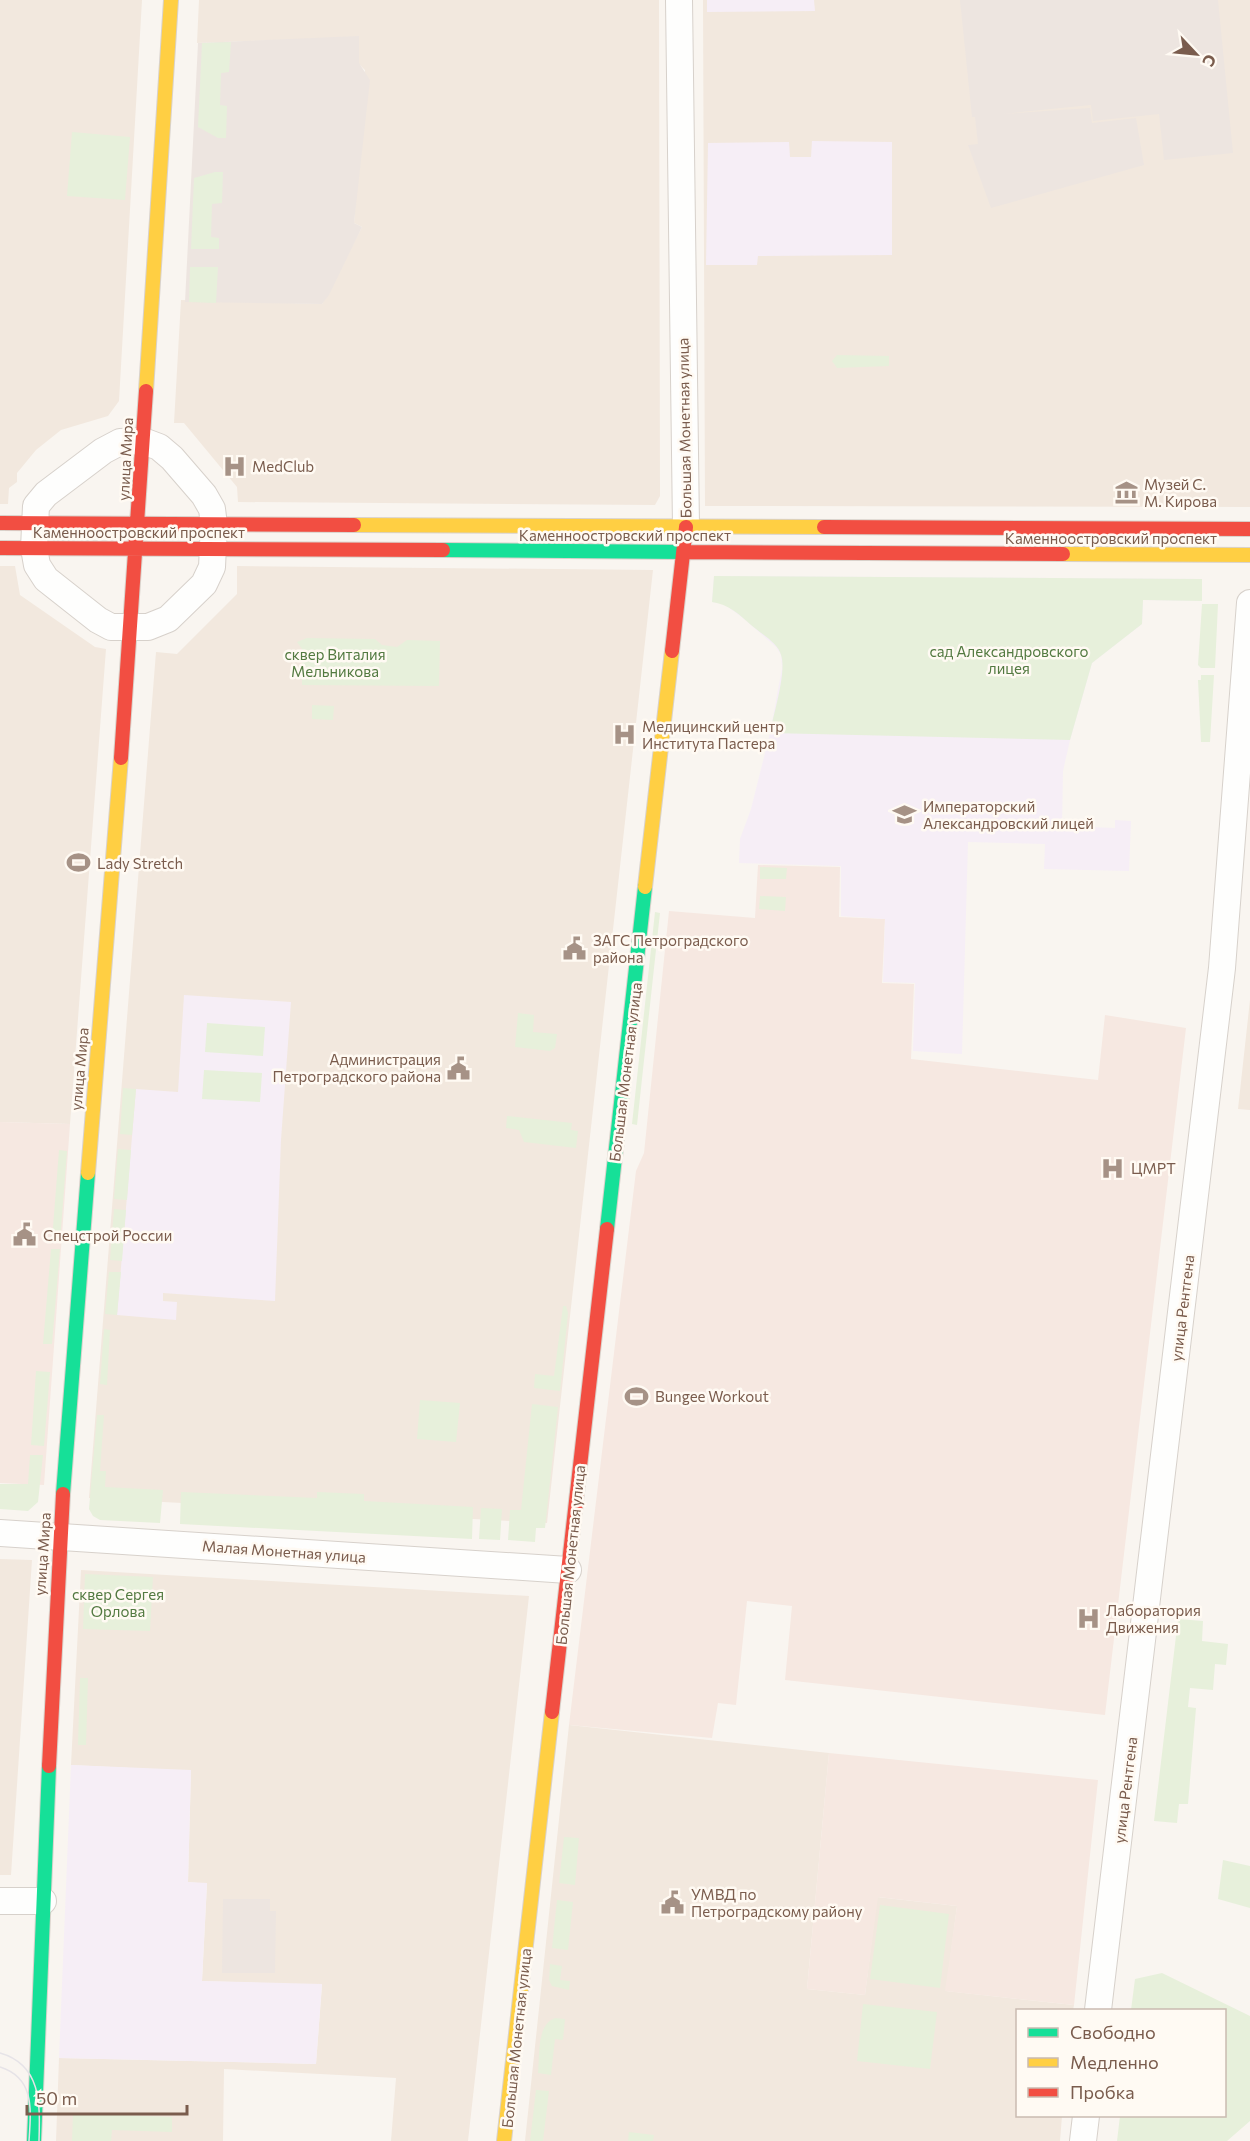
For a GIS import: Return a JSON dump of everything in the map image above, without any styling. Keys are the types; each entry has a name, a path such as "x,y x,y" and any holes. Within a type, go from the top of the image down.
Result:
{"street":[{"name":"улица Мира","path":"34,2141 59,1536 131,629 171,0"},
{"name":"Большая Монетная улица","path":"504,2141 684,552 686,527 679,0"},
{"path":"143,441 159,447 172,458 204,495 212,509 214,536 212,567 204,584 168,619 148,627 131,629 111,627 98,621 45,579 36,565 36,507 46,494 103,451 120,442 143,441"},
{"name":"Каменноостровский проспект","path":"0,523 35,536 136,549 214,536 686,527 1250,529"},
{"name":"Каменноостровский проспект","path":"0,548 35,536 138,524 214,536 684,552 1250,555"},
{"name":"улица Рентгена","path":"1098,2009 1222,968 1250,603"},
{"name":"Малая Монетная улица","path":"0,1533 568,1569"},
{"path":"0,1901 43,1901"},
{"path":"1083,2141 1086,2117"}],"shaded area":[{"path":"0,0 142,0 119,401 108,416 61,430 36,450 17,473 17,482 9,488 8,504 0,504"},
{"path":"199,0 659,0 660,496 655,505 238,502 237,487 184,423 174,423 181,300 322,304 362,227 354,223 365,70 358,63 359,37 197,43"},
{"path":"703,0 1250,0 1250,507 705,506"},
{"path":"707,0 814,0 815,11 707,12"},
{"path":"960,0 1218,0 1233,153 1164,160 1159,114 1093,121 1091,105 1002,114 1090,108 1092,123 1136,118 1144,165 991,208 968,145 978,144 975,117 972,117"},
{"path":"359,36 359,63 370,80 354,223 362,227 329,295 322,304 185,302 198,43"},
{"path":"812,141 892,142 892,255 758,256 757,265 706,265 708,143 789,142 790,157 811,157"},
{"path":"0,566 15,566 20,595 95,647 106,649 70,1124 0,1122"},
{"path":"237,566 653,570 547,1523 89,1498 156,652 177,654 237,594"},
{"name":"Императорский Александровский лицей","path":"714,576 1202,579 1202,601 1143,600 1142,624 1092,663 1070,740 1063,771 1062,826 1115,828 1115,820 1131,821 1129,871 1044,869 1045,844 968,842 962,1054 913,1051 915,983 883,982 885,919 841,916 841,866 739,863 740,839 751,809 770,733 782,668 781,655 776,647 744,619 723,603 712,602"},
{"path":"758,865 840,867 839,917 885,919 882,983 914,984 911,1059 1098,1080 1105,1015 1186,1028 1105,1715 785,1680 792,1606 747,1601 736,1705 718,1703 712,1738 569,1725 636,1171 644,1153 669,911 755,918"},
{"path":"184,995 291,1002 281,1140 275,1301 163,1293 163,1301 177,1302 176,1320 117,1315 136,1089 178,1092"},
{"path":"1250,1000 1250,1110 1238,1109"},
{"path":"0,1122 70,1124 44,1485 0,1483"},
{"path":"0,1559 32,1560 11,1875 0,1875"},
{"path":"81,1570 529,1596 468,2141 391,2141 396,2078 224,2069 223,2141 56,2141 59,2058 316,2064 322,1985 202,1981 207,1884 188,1882 191,1771 71,1765"},
{"path":"569,1725 829,1753 807,1989 865,1995 877,1897 957,1906 946,1991 1074,2005 1073,2009 1016,2009 1016,2117 1062,2117 1060,2141 525,2141"},
{"path":"829,1753 1098,1780 1074,2005 945,1991 957,1906 878,1897 865,1995 807,1989"},
{"path":"71,1765 191,1770 188,1882 207,1883 202,1981 322,1984 316,2064 59,2058"},
{"path":"223,1899 270,1899 270,1911 276,1911 275,1973 222,1973"}],"green space":[{"path":"231,42 229,72 221,73 220,105 227,106 226,138 218,138 198,127 202,43"},
{"path":"72,132 130,137 125,200 67,196"},
{"path":"223,172 222,203 212,204 211,237 219,238 219,249 191,249 194,178"},
{"path":"190,267 218,267 216,303 189,302"},
{"path":"837,355 889,356 889,366 837,368 832,361"},
{"name":"сад Александровского лицея","path":"714,576 1202,579 1202,601 1143,600 1142,624 1092,663 1070,740 770,733 781,682 781,655 773,642 738,614 723,605 712,602"},
{"path":"1202,604 1218,604 1215,668 1201,668 1198,665"},
{"name":"сквер Виталия Мельникова","path":"307,638 375,639 382,645 397,647 407,640 440,641 439,686 302,685 302,649 297,642"},
{"path":"1201,675 1214,675 1210,742 1201,742 1198,680 1201,680"},
{"path":"312,705 334,706 333,720 312,719"},
{"path":"760,867 787,868 786,879 760,879"},
{"path":"760,896 786,897 785,911 759,909"},
{"path":"655,912 660,913 637,1125 632,1124"},
{"path":"518,1013 534,1015 533,1032 557,1034 555,1048 550,1051 515,1047"},
{"path":"207,1023 265,1027 263,1056 205,1052"},
{"path":"204,1070 262,1073 260,1102 202,1099"},
{"path":"123,1088 136,1089 132,1135 120,1134"},
{"path":"507,1116 572,1123 571,1130 578,1131 576,1148 524,1142 519,1130 506,1128"},
{"path":"118,1149 131,1150 127,1200 114,1199"},
{"path":"59,1150 67,1151 60,1241 52,1240"},
{"path":"114,1209 126,1210 122,1261 110,1260"},
{"path":"51,1249 60,1249 52,1344 43,1344"},
{"path":"109,1272 121,1272 117,1315 105,1314"},
{"path":"563,1306 566,1306 568,1313 560,1391 534,1388 535,1374 554,1376"},
{"path":"104,1329 110,1330 107,1385 100,1384"},
{"path":"36,1371 50,1372 44,1446 31,1445"},
{"path":"420,1400 460,1403 456,1442 417,1439"},
{"path":"532,1404 558,1407 545,1528 536,1528 535,1542 508,1540 510,1510 521,1510"},
{"path":"97,1415 104,1415 100,1471 106,1471 105,1487 163,1490 160,1523 100,1520 93,1516 89,1509"},
{"path":"30,1455 43,1455 38,1502 28,1511 0,1509 0,1484 28,1484"},
{"path":"181,1492 317,1498 317,1492 364,1494 364,1501 473,1507 472,1539 180,1524"},
{"path":"481,1508 502,1509 500,1540 479,1539"},
{"name":"сквер Сергея Орлова","path":"85,1574 153,1577 150,1631 83,1629"},
{"path":"1178,1619 1203,1621 1202,1641 1228,1644 1226,1665 1215,1664 1213,1690 1190,1688 1188,1707 1196,1708 1188,1804 1179,1804 1177,1823 1154,1821"},
{"path":"80,1678 88,1678 86,1745 78,1745"},
{"path":"564,1837 579,1838 575,1885 559,1883"},
{"path":"1223,1860 1250,1866 1250,1908 1218,1899"},
{"path":"557,1900 573,1902 568,1950 552,1948"},
{"path":"880,1905 949,1914 940,1988 870,1979"},
{"path":"550,1964 562,1966 560,1980 570,1981 569,1990 552,1986 549,1980"},
{"path":"1162,1973 1250,2016 1250,2121 1227,2141 1117,2141 1120,2117 1226,2117 1226,2009 1131,2009 1135,1979"},
{"path":"863,2004 937,2012 930,2069 857,2061"},
{"path":"555,2018 565,2019 563,2040 555,2039 551,2075 538,2073 542,2034 549,2022"},
{"path":"536,2090 549,2091 543,2141 530,2141"},
{"path":"73,2113 172,2117 172,2132 112,2130 111,2141 72,2141"},
{"path":"629,2132 654,2135 653,2141 628,2141"}],"tram line":[{"path":"0,2053 14,2059 24,2067 36,2088 39,2141"},
{"path":"0,2067 20,2079 25,2087 30,2107 29,2141"}],"traffic: fast":[{"path":"443,550 686,552"},
{"path":"607,1229 645,887"},
{"path":"63,1494 88,1173"},
{"path":"34,2141 49,1766"}],"traffic: slow":[{"path":"146,391 171,0"},
{"path":"354,525 824,527"},
{"path":"1063,554 1250,555"},
{"path":"645,887 672,651"},
{"path":"88,1173 121,758"},
{"path":"504,2141 552,1712"}],"traffic: jam":[{"path":"121,758 146,391"},
{"path":"0,523 354,525"},
{"path":"672,651 686,527"},
{"path":"824,527 1250,529"},
{"path":"0,548 443,550"},
{"path":"686,552 1063,554"},
{"path":"552,1712 607,1229"},
{"path":"49,1766 63,1494"}],"place":[{"name":"MedClub","path":"234,466"},
{"name":"Музей С. М. Кирова","path":"1126,493"},
{"name":"Медицинский центр Института Пастера","path":"624,735"},
{"name":"Императорский Александровский лицей","path":"905,815"},
{"name":"Lady Stretch","path":"79,863"},
{"name":"ЗАГС Петроградского района","path":"575,949"},
{"name":"Администрация Петроградского района","path":"459,1068"},
{"name":"ЦМРТ","path":"1113,1168"},
{"name":"Спецстрой России","path":"25,1235"},
{"name":"Bungee Workout","path":"637,1396"},
{"name":"Лаборатория Движения","path":"1088,1619"},
{"name":"УМВД по Петроградскому району","path":"673,1903"}]}
